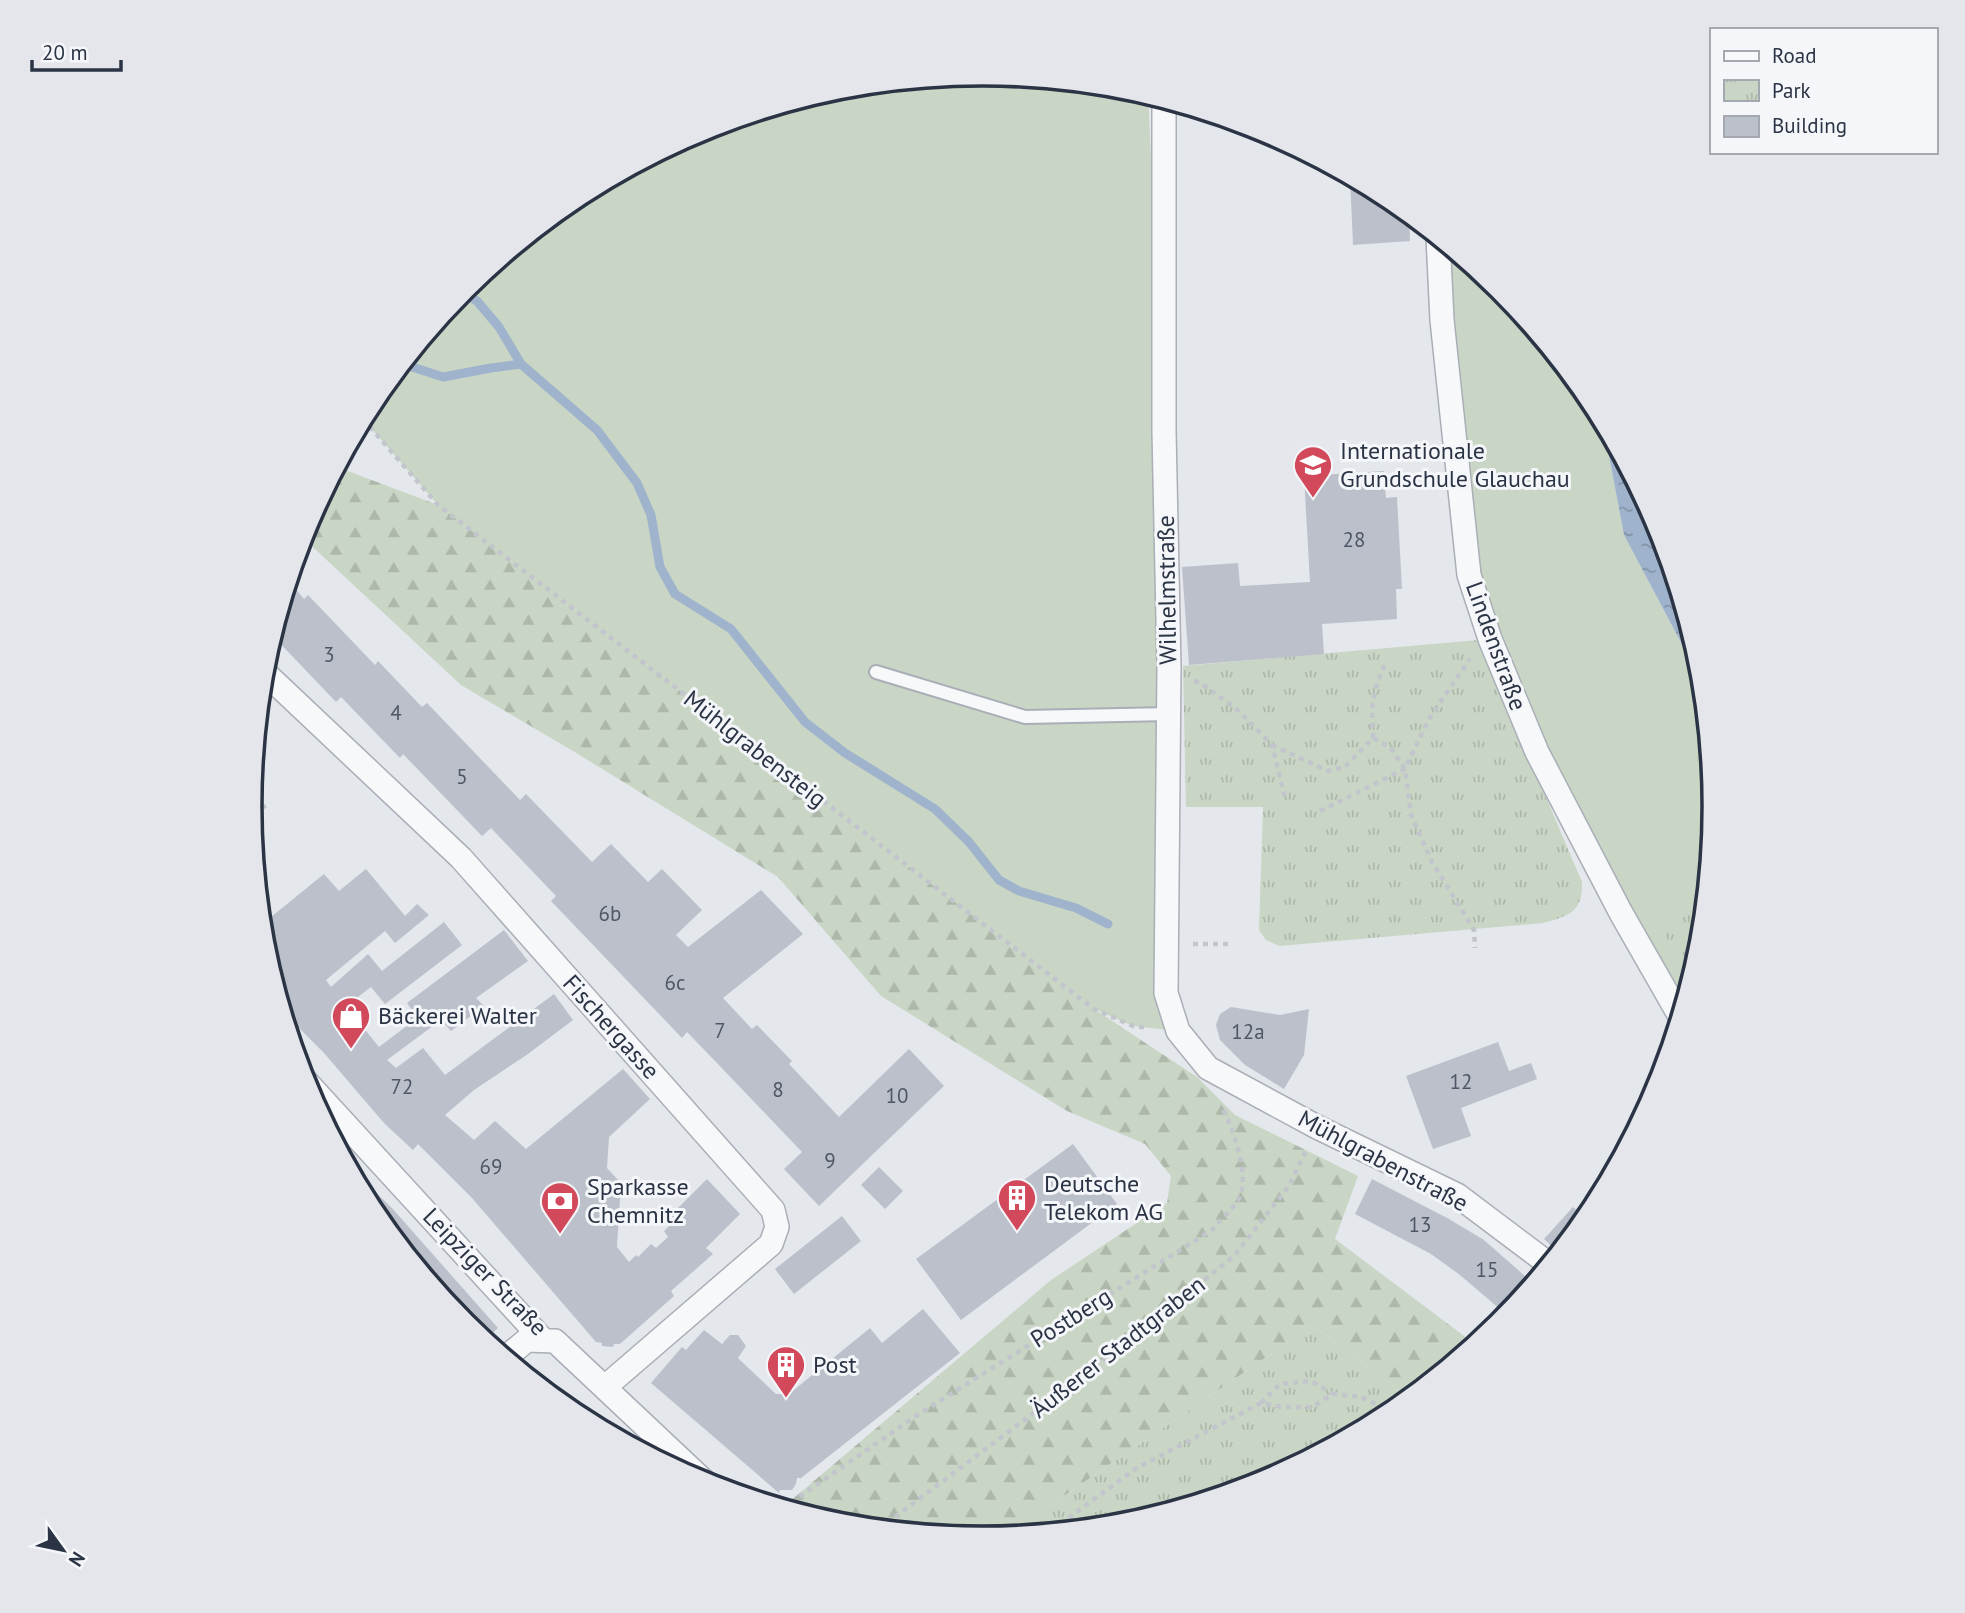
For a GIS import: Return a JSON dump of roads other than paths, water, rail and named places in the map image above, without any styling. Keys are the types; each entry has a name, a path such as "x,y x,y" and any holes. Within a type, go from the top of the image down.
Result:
{"street":[{"name":"Wilhelmstraße","path":"1164,109 1164,431 1169,680 1166,993 1178,1031 1208,1068"},
{"name":"Lindenstraße","path":"1439,249 1442,320 1469,575 1492,645 1537,752 1621,913 1675,1007"},
{"name":"Fischergasse","path":"273,681 461,858 773,1210 778,1227 771,1244 605,1387"},
{"name":"Mühlgrabenstraße","path":"1208,1068 1317,1127 1457,1195 1542,1259"},
{"name":"Leipziger Straße","path":"327,1104 543,1340 555,1341 683,1462"},
{"path":"512,1352 527,1340 543,1340"}],"lane":[{"path":"876,672 1025,717 1169,714"}],"water":[{"path":"1607,446 1629,488 1665,575 1686,652 1624,535"}],"waterway":[{"path":"472,298 499,327 521,364 597,430 637,483 651,515 660,567 675,594 731,629 805,722 845,753 935,809 969,842 999,880 1019,891 1076,908 1108,924"},
{"path":"412,367 443,377 521,364"}],"place":[{"name":"Internationale Grundschule Glauchau","path":"1313,499"},
{"name":"Bäckerei Walter","path":"351,1050"},
{"name":"Deutsche Telekom AG","path":"1017,1232"},
{"name":"Sparkasse Chemnitz","path":"560,1235"},
{"name":"Post","path":"786,1399"}]}
